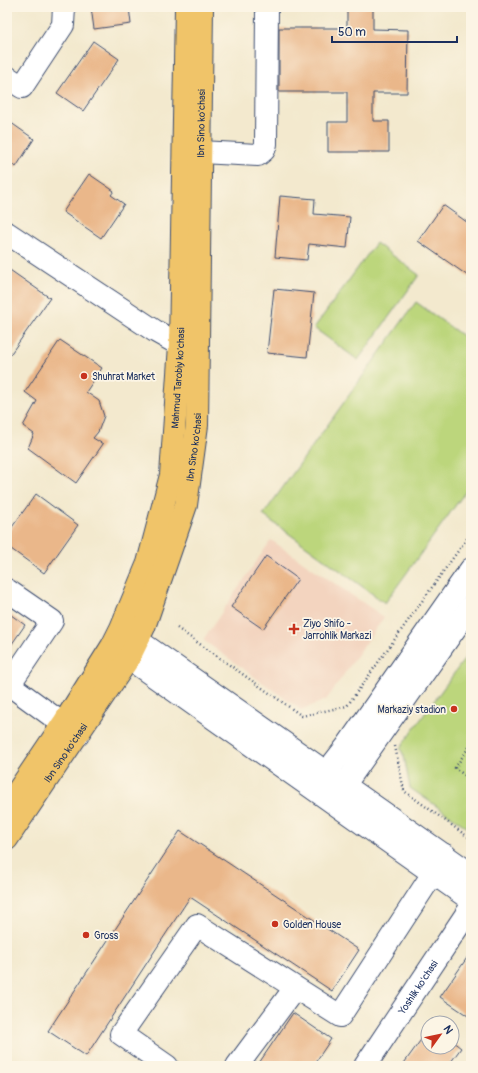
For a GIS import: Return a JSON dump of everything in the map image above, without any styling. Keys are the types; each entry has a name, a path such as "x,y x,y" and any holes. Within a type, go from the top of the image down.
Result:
{"main road":[{"name":"Mahmud Tarobiy ko'chasi","path":"7,807 71,729 125,643 171,475 189,346 186,7"},
{"name":"Ibn Sino ko'chasi","path":"189,346 200,152 202,7"},
{"name":"Ibn Sino ko'chasi","path":"7,839 71,729"}],"street":[{"path":"7,77 22,87 63,25 64,7"},
{"path":"200,152 258,155 264,150 266,144 267,7"},
{"path":"7,232 155,331 189,346"},
{"path":"320,780 347,746 471,569"},
{"path":"7,590 52,621 8,684 71,729"},
{"path":"339,793 471,606"},
{"path":"125,643 439,864 471,900"},
{"path":"439,864 471,874"},
{"path":"167,1066 121,1034 197,925 340,1016 439,864"},
{"name":"Yoshlik ko'chasi","path":"365,1066 471,907"},
{"path":"237,1066 295,988"}],"path":[{"path":"176,628 302,716 346,706 471,533"},
{"path":"400,740 395,746 404,791 471,839"},
{"path":"471,744 455,768 471,780"}],"shaded area":[{"name":"Ziyo Shifo - Jarrohlik Markazi","path":"271,540 384,617 326,700 301,710 203,640"}],"green space":[{"path":"376,243 419,275 358,360 314,328"},
{"path":"416,302 471,342 471,484 385,603 263,515"},
{"name":"Markaziy stadion","path":"471,650 471,830 410,788 404,756 400,748"}],"building":[{"path":"91,7 129,7 131,24 94,29"},
{"path":"347,7 373,7 373,29 408,30 407,93 373,93 373,121 389,121 389,152 328,152 328,122 347,122 347,92 279,92 279,28 347,28"},
{"path":"93,41 119,59 83,111 57,93"},
{"path":"7,120 34,139 16,167 7,161"},
{"path":"89,174 114,191 111,195 124,204 101,238 63,212"},
{"path":"280,196 315,199 314,214 350,217 347,248 309,244 307,260 275,257"},
{"path":"443,205 471,225 471,278 418,241"},
{"path":"7,268 50,298 7,359"},
{"path":"274,289 314,293 307,357 267,353"},
{"path":"60,340 102,368 86,392 99,401 104,416 98,432 93,438 103,444 76,483 28,448 34,434 23,426 37,401 25,392"},
{"path":"36,494 78,525 44,573 7,546 7,534"},
{"path":"266,556 298,579 263,629 231,607"},
{"path":"7,612 25,625 7,651"},
{"name":"Golden House","path":"180,831 359,950 332,991 190,897 86,1056 48,1031"},
{"path":"471,952 471,1018 440,997"},
{"path":"293,1013 331,1039 313,1066 257,1066"},
{"path":"420,1041 420,1055 456,1055 448,1066 402,1066"}],"place":[{"name":"Shuhrat Market","path":"84,376"},
{"name":"Ziyo Shifo - Jarrohlik Markazi","path":"294,629"},
{"name":"Markaziy stadion","path":"454,709"},
{"name":"Golden House","path":"275,924"},
{"name":"Gross","path":"86,935"}]}
